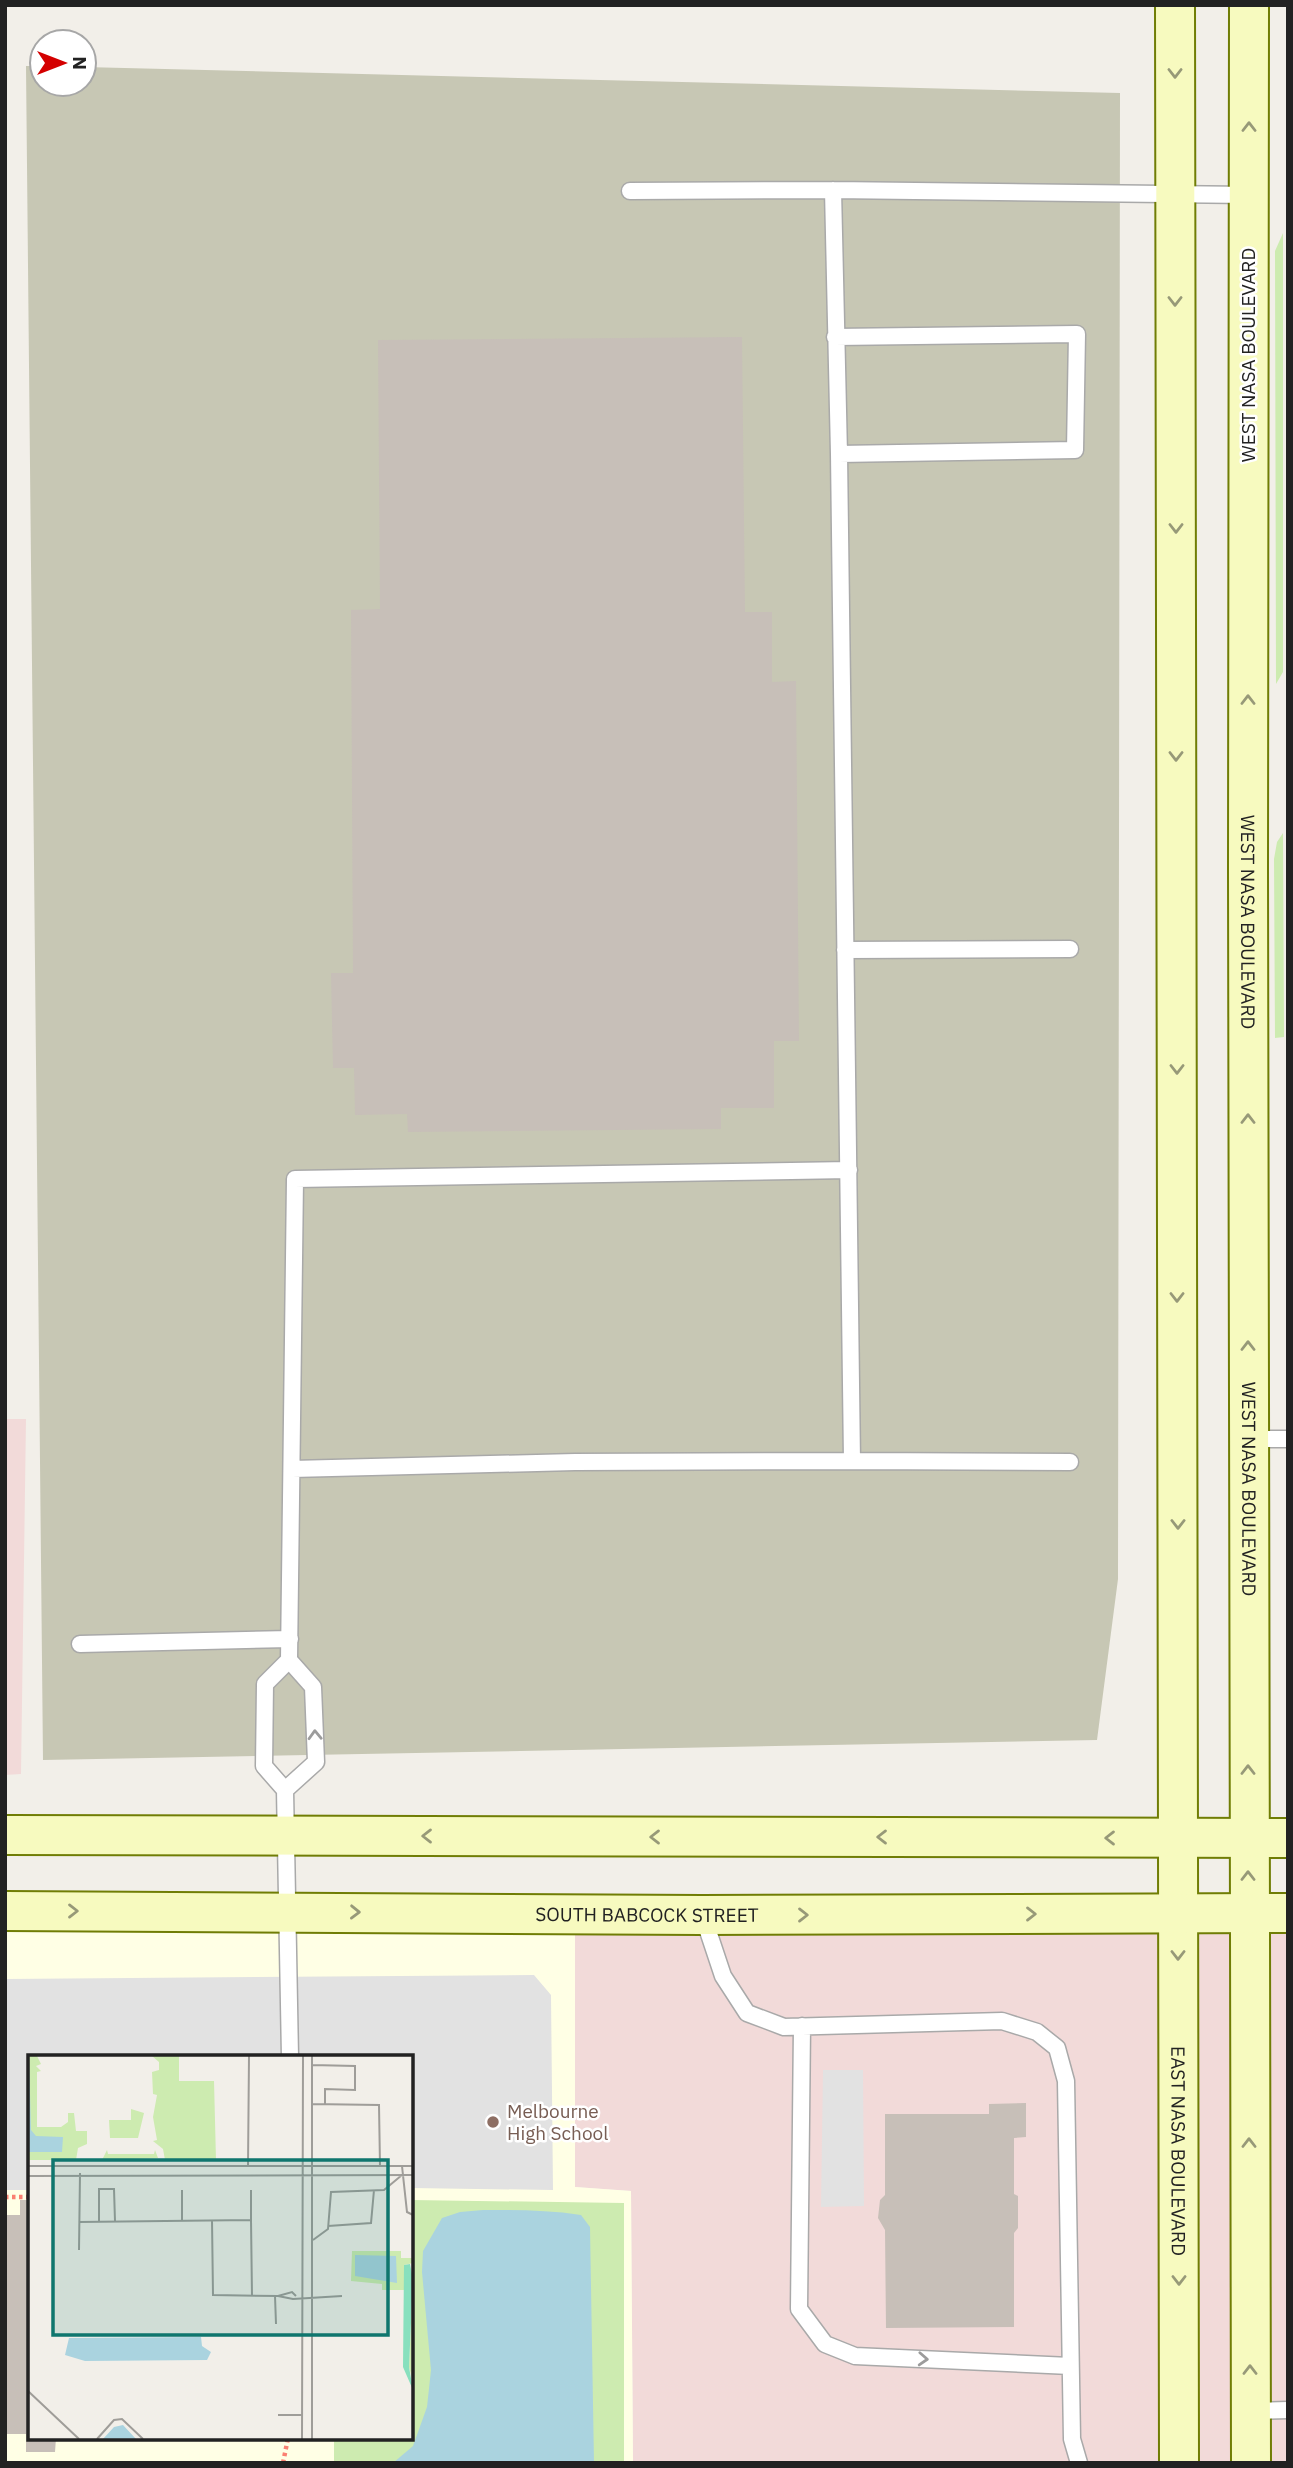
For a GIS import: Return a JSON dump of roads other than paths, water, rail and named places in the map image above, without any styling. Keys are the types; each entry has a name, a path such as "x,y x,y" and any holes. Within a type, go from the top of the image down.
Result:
{"main road":[{"path":"1175,5 1178,1838"},
{"name":"WEST NASA BOULEVARD","path":"1248,1838 1249,5"},
{"path":"5,1835 1288,1838"},
{"name":"EAST NASA BOULEVARD","path":"1178,1838 1179,2463"},
{"path":"1248,1838 1248,1913 1269,2411 1251,2463"},
{"name":"SOUTH BABCOCK STREET","path":"5,1911 702,1915 1288,1913"}],"lane":[{"path":"833,190 852,1461"},
{"path":"630,191 833,190 1249,195"},
{"path":"835,337 1077,334 1075,450 839,454"},
{"path":"845,950 1070,948"},
{"path":"290,2055 285,1790 264,1766 265,1685 289,1660 295,1179 849,1170"},
{"path":"1248,1439 1288,1439"},
{"path":"292,1469 575,1462 1070,1462"},
{"path":"80,1644 290,1639"},
{"path":"285,1790 316,1762 313,1687 289,1660"},
{"path":"702,1915 723,1976 747,2012 784,2027 1002,2021 1037,2032 1057,2048 1066,2081 1072,2439 1079,2463"},
{"path":"802,2026 799,2309 825,2344 855,2356 1070,2366"}],"water":[{"path":"544,2211 581,2215 590,2227 594,2463 393,2463 413,2446 427,2407 431,2370 422,2272 423,2251 442,2218 460,2212"}],"place":[{"name":"Melbourne High School","path":"493,2122"}]}
